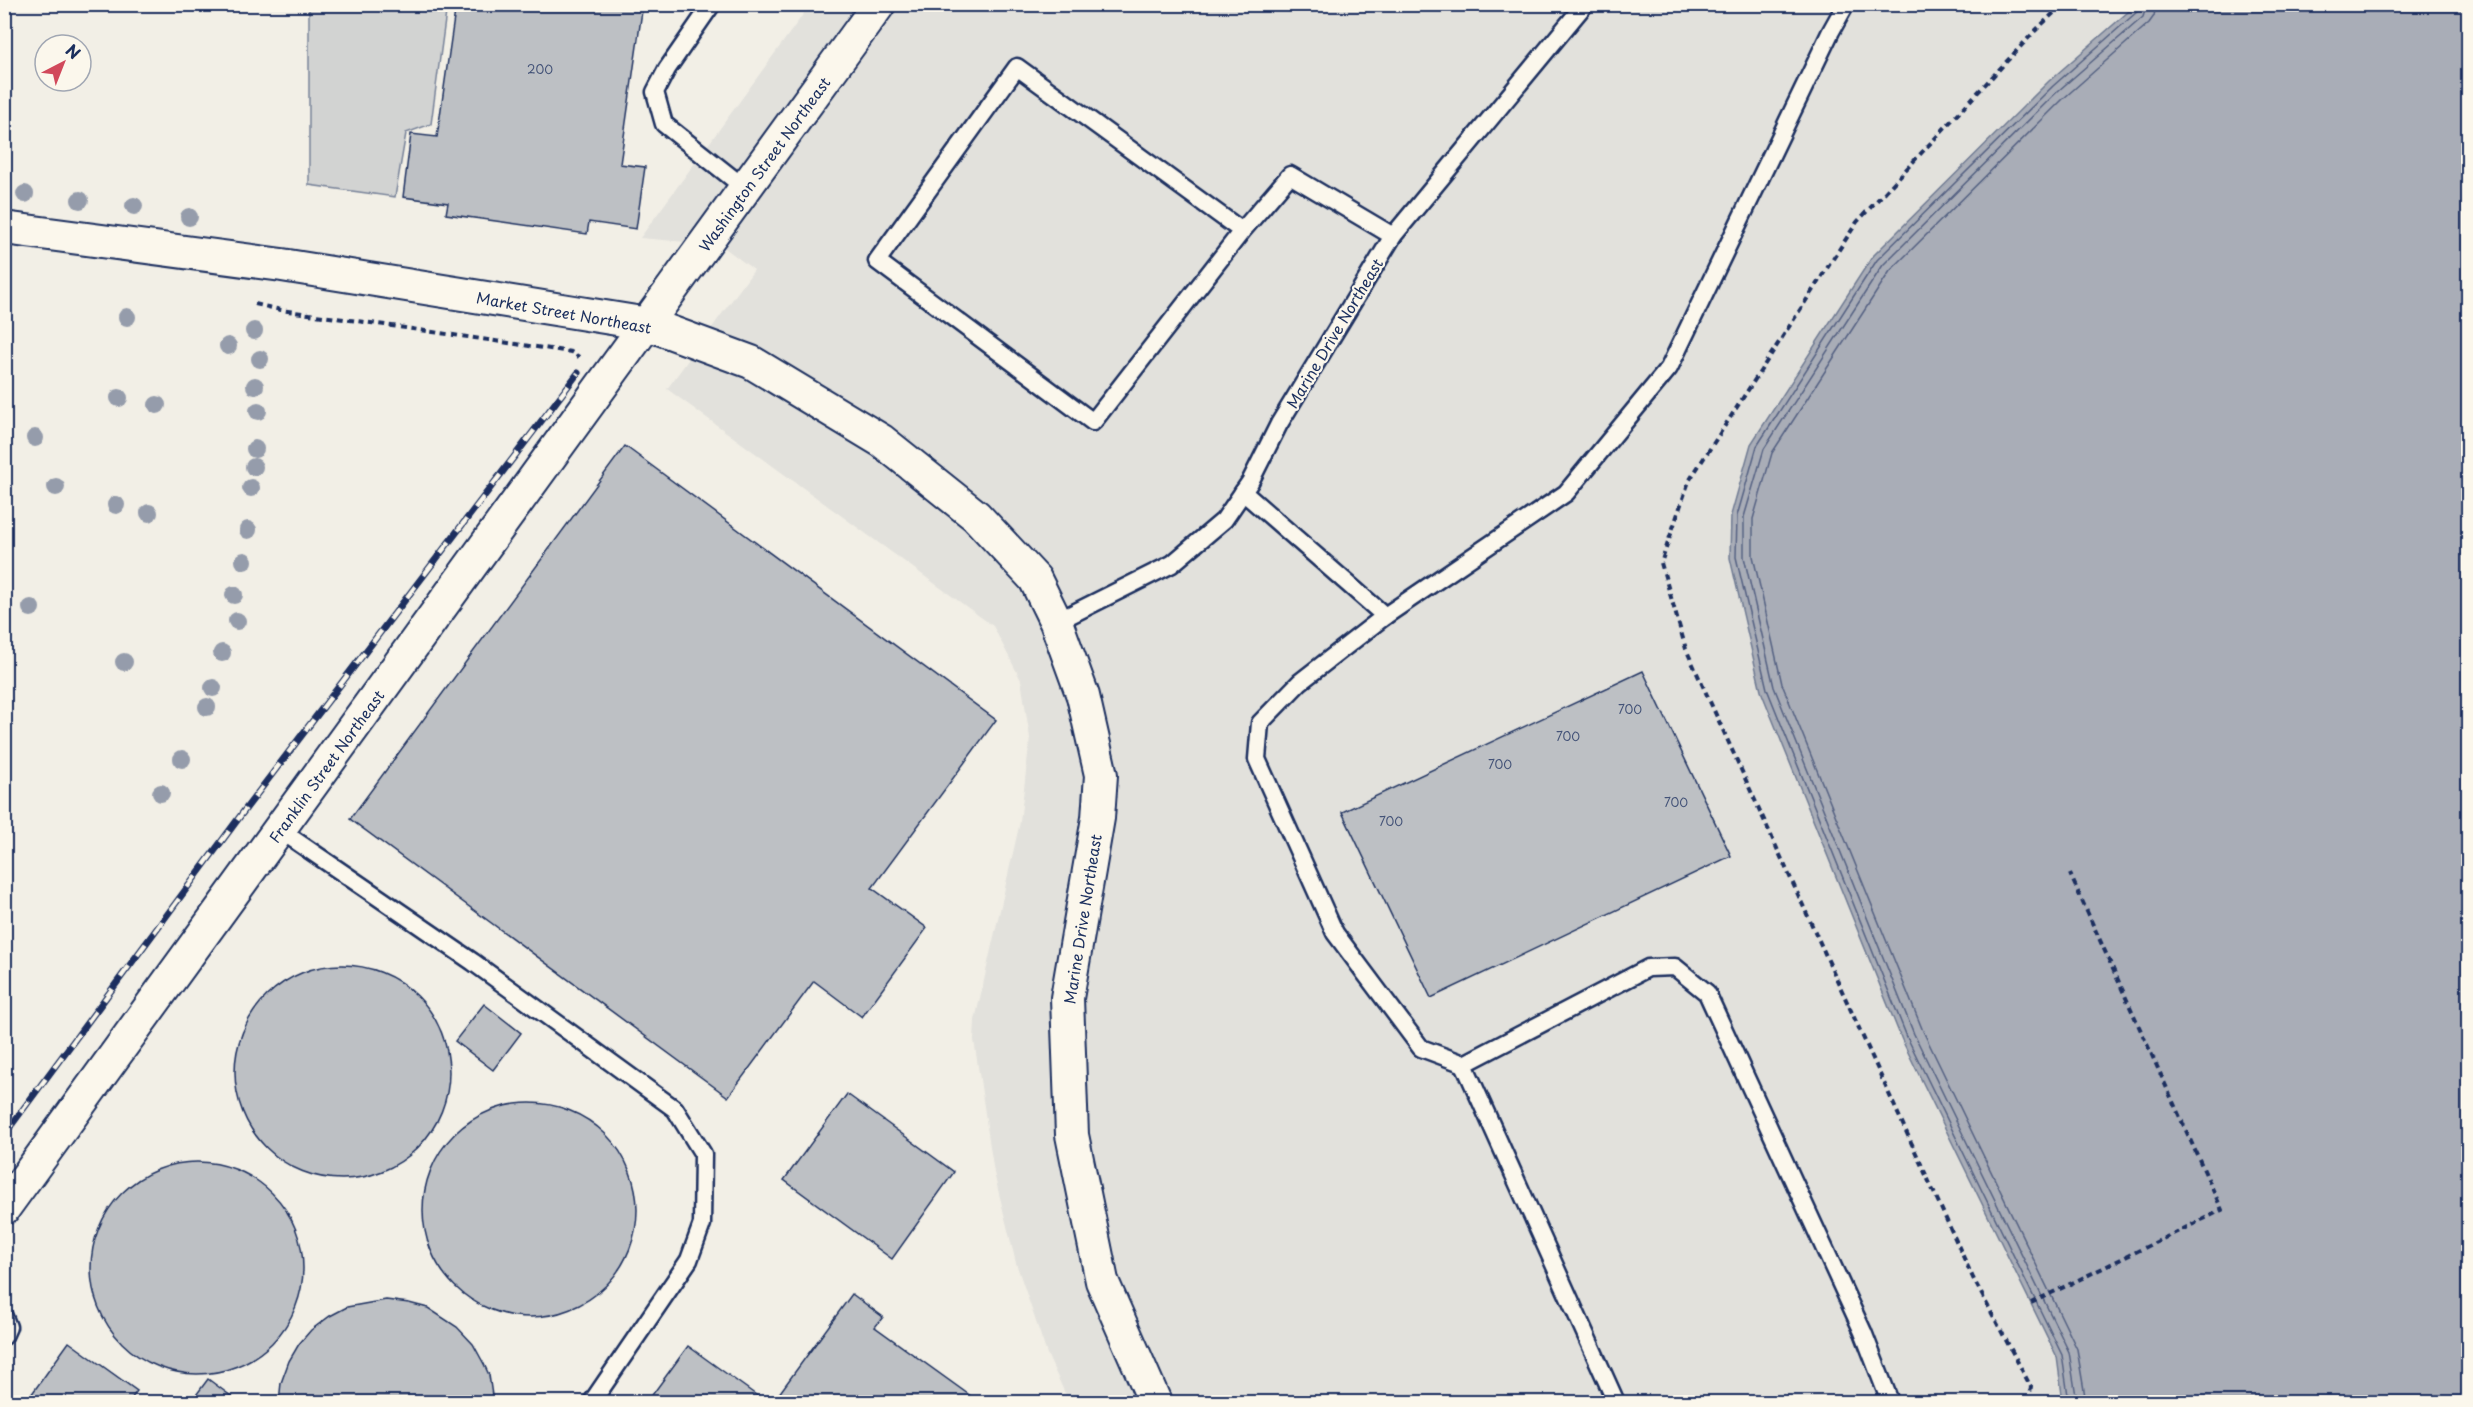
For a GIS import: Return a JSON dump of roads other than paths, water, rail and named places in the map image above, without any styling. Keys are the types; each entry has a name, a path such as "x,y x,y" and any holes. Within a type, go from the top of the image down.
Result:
{"street":[{"name":"Washington Street Northeast","path":"648,324 879,4"},
{"name":"Market Street Northeast","path":"4,228 282,265 648,324 751,362 882,441 976,516 1035,579 1056,622 1083,696 1101,776 1098,818"},
{"name":"Franklin Street Northeast","path":"4,1208 648,324"},
{"name":"Marine Drive Northeast","path":"1098,818 1067,998 1072,1135 1102,1281 1155,1402"}],"lane":[{"path":"712,4 667,69 655,92 664,123 705,159 746,189"},
{"name":"Marine Drive Northeast","path":"1056,622 1172,564 1224,520 1243,492 1279,424 1393,236 1585,4"},
{"path":"1616,1402 1464,1064 1421,1048 1335,933 1257,759 1260,723 1300,682 1385,616 1566,493 1669,368 1846,4"},
{"path":"1242,231 1017,67 877,261 1093,422 1242,231 1290,175 1393,236"},
{"path":"1243,492 1385,616"},
{"path":"280,830 472,962 675,1109 703,1154 702,1224 689,1260 592,1402"},
{"path":"1464,1064 1648,968 1675,967 1707,993 1863,1332 1889,1399 1886,1402"},
{"path":"4,1317 8,1328 4,1336"}],"water":[{"path":"2136,5 2468,5 2468,1402 2063,1402 2057,1357 1902,1040 1761,691 1730,558 1731,515 1751,444 1872,257 2049,81"}],"railway":[{"path":"4,1135 247,807 578,373"}]}
